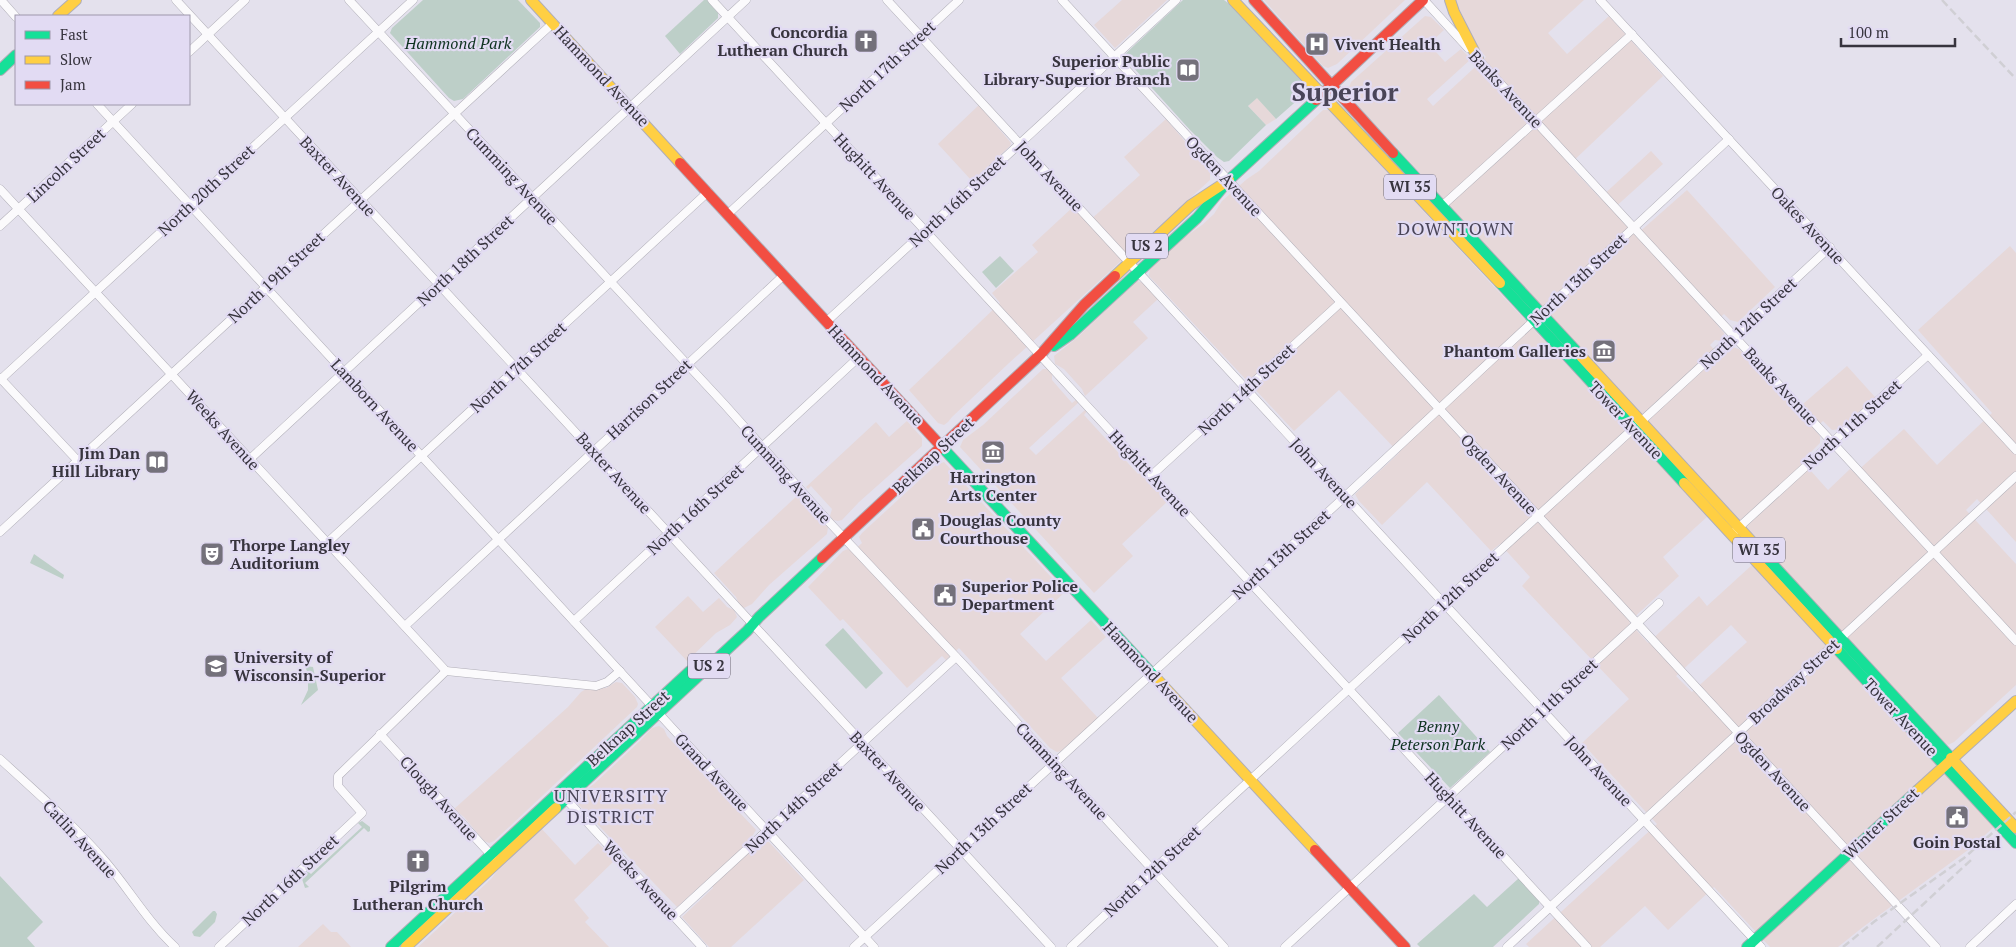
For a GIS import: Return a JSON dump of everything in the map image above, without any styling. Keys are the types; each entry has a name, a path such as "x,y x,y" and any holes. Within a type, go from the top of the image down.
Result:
{"main road":[{"path":"59,15 76,0"},
{"name":"Hammond Avenue","path":"532,0 826,322 1405,947"},
{"name":"Tower Avenue","path":"1233,0 1323,93 1405,182 1537,317 1948,761 2016,828"},
{"name":"Tower Avenue","path":"1254,0 1442,206 1537,317"},
{"name":"Belknap Street","path":"1041,354 1070,335 1202,212 1229,180 1423,0"},
{"path":"1450,0 1453,10 1478,60"},
{"path":"0,70 15,56"},
{"name":"Belknap Street","path":"391,947 490,854 562,795 655,710 741,625 753,620 844,538 1041,354 1075,314 1191,205 1229,180"},
{"path":"1405,182 1419,190 1437,208 1442,206"},
{"name":"Winter Street","path":"1754,945 1849,853 2016,701"},
{"name":"Tower Avenue","path":"1948,761 2016,843"},
{"name":"Belknap Street","path":"406,947 497,862 562,795"}],"street":[{"path":"1,0 15,16"},
{"name":"Baxter Avenue","path":"176,0 594,451 668,534 753,620 863,744 1051,947"},
{"path":"190,51 245,0"},
{"name":"Cumming Avenue","path":"349,0 533,197 844,538 1224,947"},
{"name":"North 20th Street","path":"0,379 413,0"},
{"name":"Hughitt Avenue","path":"712,0 1587,947"},
{"name":"North 18th Street","path":"250,459 746,0"},
{"name":"John Avenue","path":"887,0 1644,820 1754,945"},
{"name":"North 17th Street","path":"728,214 959,0"},
{"name":"Ogden Avenue","path":"1062,0 1936,947"},
{"name":"North 16th Street","path":"826,322 1176,0"},
{"name":"Banks Avenue","path":"1423,0 1735,335 2016,641"},
{"name":"Oakes Avenue","path":"1600,0 2016,450"},
{"name":"North 19th Street","path":"0,532 553,23"},
{"path":"1442,206 1632,34"},
{"name":"Lamborn Avenue","path":"98,105 655,710"},
{"name":"Lincoln Street","path":"0,226 131,105"},
{"name":"North 13th Street","path":"854,947 1345,496 1728,139"},
{"name":"Weeks Avenue","path":"0,189 446,671"},
{"name":"North 17th Street","path":"328,542 708,192"},
{"name":"North 12th Street","path":"1071,947 1830,247"},
{"name":"Harrison Street","path":"405,626 784,275"},
{"name":"North 14th Street","path":"1152,476 1340,303"},
{"name":"North 11th Street","path":"1735,531 1928,355"},
{"name":"North 16th Street","path":"574,621 859,357"},
{"path":"0,379 78,461"},
{"name":"Broadway Street","path":"1506,947 2016,476"},
{"name":"North 11th Street","path":"1285,947 1659,603"},
{"name":"North 14th Street","path":"674,916 956,657"},
{"path":"380,734 446,671 596,686 605,684 620,671"},
{"name":"Grand Avenue","path":"655,710 874,947"},
{"name":"North 16th Street","path":"219,947 362,813 338,786 337,779 340,773 380,734"},
{"name":"Clough Avenue","path":"380,734 497,862"},
{"name":"Catlin Avenue","path":"0,759 77,831 108,865 146,917 175,947"},
{"name":"Weeks Avenue","path":"562,795 702,947"},
{"path":"1970,947 2016,904"}],"shaded area":[{"path":"1122,0 1167,0 1115,48 1094,25"},
{"path":"1264,0 1405,0 1337,64 1328,68 1323,66"},
{"path":"1455,0 1584,0 1548,33 1567,54 1609,16 1663,76 1569,165 1600,198 1651,151 1663,164 1612,210 1636,235 1687,190 1775,287 1738,322 1730,320 1724,314 1715,322 1724,333 1724,338 1722,341 1715,340 1710,345 1721,357 1732,347 1739,349 1796,410 1847,366 1875,397 1842,429 1832,430 1823,421 1814,429 1820,436 1820,443 1802,461 1828,490 1850,469 1855,473 1904,429 1937,465 1992,413 1918,330 2010,246 2016,253 2016,542 1977,499 1966,510 2016,564 2016,685 1954,742 1948,745 1943,741 1351,98 1348,90 1351,82 1425,16 1431,17 1444,30 1429,44 1445,62 1461,49 1471,59 1427,99 1433,106 1486,57 1477,46"},
{"path":"1257,97 1276,119 1266,125 1248,106"},
{"path":"979,105 1011,143 972,181 938,144"},
{"path":"1323,110 1329,110 1708,516 1663,557 1679,576 1629,622 1648,643 1699,596 1707,606 1752,565 1994,827 1968,850 1838,947 1770,947 1714,887 1668,930 1645,906 1600,947 1529,947 1526,944 1657,824 1582,743 1629,699 1522,586 1530,577 1500,544 1491,551 1427,482 1382,525 1359,501 1355,494 1399,453 1339,390 1294,431 1149,276 1150,269 1214,214 1222,201 1259,171","holes":["1731,625 1747,642 1692,692 1676,676"]},
{"path":"1166,119 1210,171 1210,180 1009,363 948,422 944,425 938,423 909,390 1000,303 992,293 1038,252 1032,245 1073,207 1088,222 1140,175 1124,157"},
{"path":"1137,281 1144,283 1158,299 1133,322 1148,338 1085,396 1082,389 1064,369 1055,364 1054,356 1077,338"},
{"path":"1043,369 1048,369 1052,373 1052,380 1072,403 1077,399 1079,402 1029,448 1036,455 1086,409 1087,411 1084,415 1138,474 1142,471 1169,500 1122,544 1133,556 1094,593 960,447 963,440 983,425"},
{"path":"907,421 922,438 922,446 859,502 842,520 833,520 830,516 832,509 811,486 808,489 806,487 876,422 889,437"},
{"path":"944,462 1065,592 1020,634 1046,661 1091,620 1106,637 1061,678 1098,718 1061,751 1057,752 1050,748 959,648 946,660 942,656 907,688 843,619 840,621 808,587 843,551 848,549 852,552 862,543 859,537 862,533 936,465"},
{"path":"799,494 818,520 828,527 827,534 769,585 752,604 744,608 740,606 736,597 714,573"},
{"path":"688,596 703,612 719,598 727,607 734,610 737,617 730,625 716,633 687,661 655,627"},
{"path":"616,682 622,683 635,697 638,704 637,707 494,841 489,843 484,841 464,817 454,809 568,707 581,692 586,689 606,688"},
{"path":"659,726 664,729 667,736 756,830 748,843 677,907 577,803 581,793 594,784 652,728"},
{"path":"541,828 575,865 598,843 615,860 574,900 589,918 585,922 609,947 418,947 491,879 501,866"},
{"path":"762,841 769,842 804,880 731,947 709,947 682,917 713,888 712,886"},
{"path":"323,924 331,932 337,932 351,947 298,947"}],"green space":[{"name":"Hammond Park","path":"423,0 518,0 540,23 540,27 463,99 454,101 449,98 390,33 392,28"},
{"path":"704,0 707,0 718,13 718,18 680,54 665,36"},
{"path":"1183,0 1224,0 1233,7 1304,84 1304,93 1301,97 1276,119 1257,98 1248,106 1266,125 1229,161 1224,162 1217,157 1123,56"},
{"path":"1000,256 1014,271 996,288 982,272"},
{"path":"34,554 64,575 63,579 30,563"},
{"path":"843,628 883,673 866,689 825,645"},
{"path":"305,666 313,667 318,690 301,705 308,690 308,674"},
{"name":"Benny Peterson Park","path":"1439,695 1490,752 1450,788 1398,733"},
{"path":"362,821 370,827 370,831 368,832 364,828 305,883 309,887 305,888 302,879 306,870 311,874 362,827 358,823"},
{"path":"0,876 43,922 27,938 35,947 0,947"},
{"path":"1519,878 1539,901 1539,904 1493,947 1420,947 1417,944 1474,894 1487,907"},
{"path":"213,911 217,914 215,922 200,937 194,936 192,932"}],"railway":[{"path":"1942,0 2016,79"},
{"path":"1843,947 1875,921 1964,858 2016,812"},
{"path":"1877,947 1971,860"}],"traffic: fast":[{"path":"0,70 15,56"},
{"path":"1054,346 1070,335 1197,218 1229,180 1316,100"},
{"path":"1393,153 1580,355"},
{"path":"1500,283 1684,483"},
{"path":"941,446 1156,678"},
{"path":"1766,557 1951,758"},
{"path":"556,808 747,631 759,617 822,558"},
{"path":"1837,649 2016,843"},
{"path":"391,947 690,671"},
{"path":"1747,947 1918,790"}],"traffic: slow":[{"path":"59,15 76,0"},
{"path":"531,0 680,163"},
{"path":"1233,0 1500,283"},
{"path":"1450,0 1454,12 1478,59"},
{"path":"1115,276 1191,205 1229,180"},
{"path":"1580,355 1766,557"},
{"path":"1684,483 1837,649"},
{"path":"1156,678 1315,850"},
{"path":"1918,790 2016,701"},
{"path":"1951,758 2016,828"},
{"path":"406,947 556,808"}],"traffic: jam":[{"path":"1254,0 1393,153"},
{"path":"1316,100 1423,0"},
{"path":"680,163 941,446"},
{"path":"822,558 1041,354 1084,305 1115,276"},
{"path":"1315,850 1405,947"}],"place":[{"name":"Concordia Lutheran Church","path":"866,41"},
{"name":"Vivent Health","path":"1317,44"},
{"name":"Superior Public Library-Superior Branch","path":"1188,70"},
{"name":"Phantom Galleries","path":"1604,351"},
{"name":"Harrington Arts Center","path":"993,452"},
{"name":"Jim Dan Hill Library","path":"157,462"},
{"name":"Douglas County Courthouse","path":"923,529"},
{"name":"Thorpe Langley Auditorium","path":"212,554"},
{"name":"Superior Police Department","path":"945,595"},
{"name":"University of Wisconsin-Superior","path":"216,666"},
{"name":"Goin Postal","path":"1957,817"},
{"name":"Pilgrim Lutheran Church","path":"418,861"}],"district":[{"name":"Superior","path":"1345,92"},
{"name":"DOWNTOWN","path":"1456,229"},
{"name":"UNIVERSITY DISTRICT","path":"611,806"}]}
